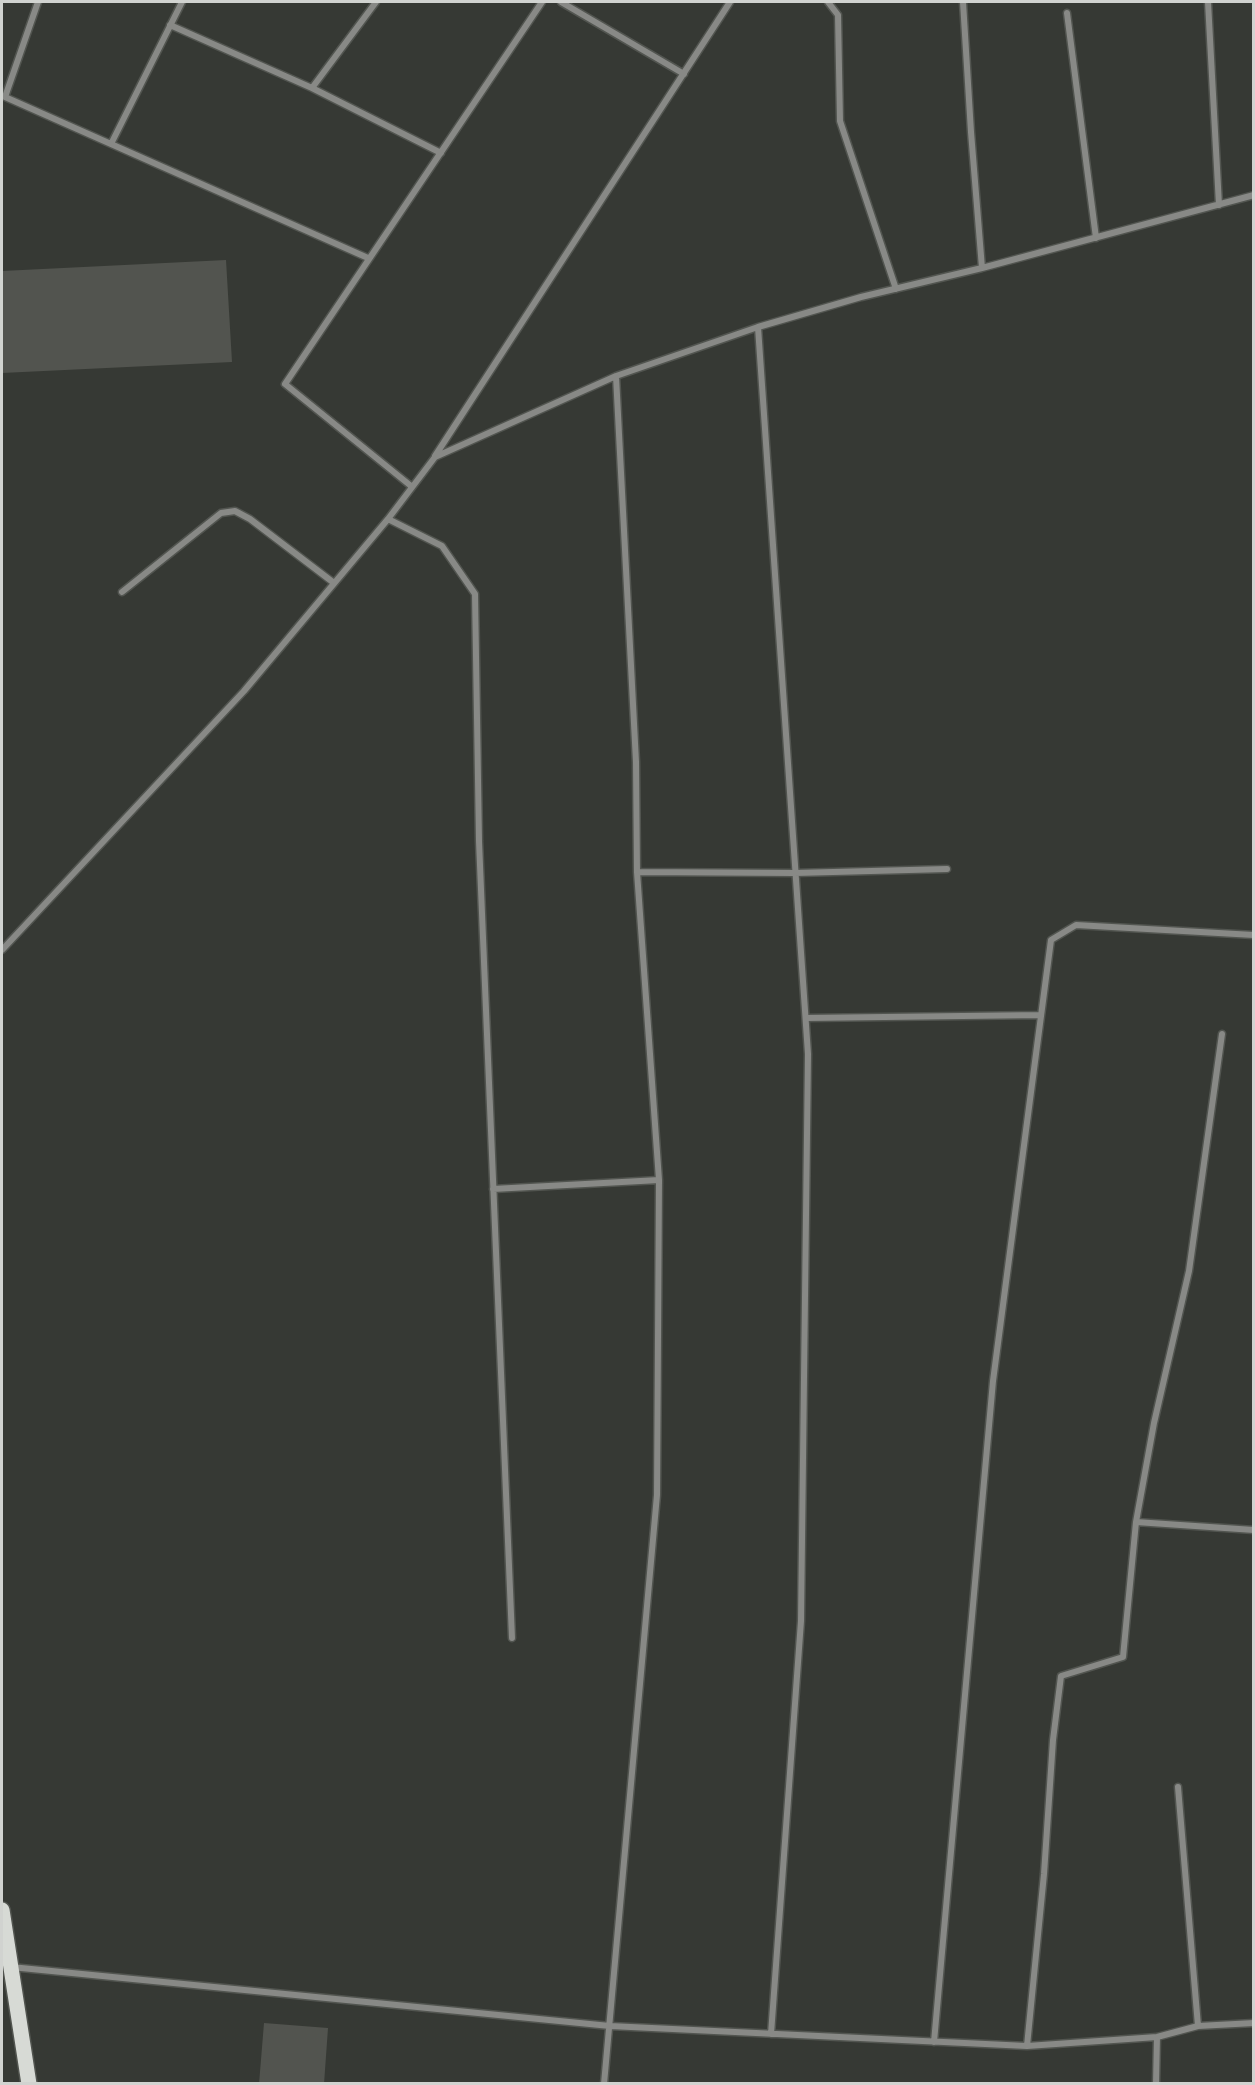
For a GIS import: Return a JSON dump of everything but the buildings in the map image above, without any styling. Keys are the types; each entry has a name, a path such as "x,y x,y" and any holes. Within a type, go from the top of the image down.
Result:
{"main road":[{"path":"2,1910 29,2084"}],"street":[{"path":"38,2 3,97 368,258"},
{"path":"111,144 182,2"},
{"path":"312,88 376,2"},
{"path":"411,486 285,384 542,2"},
{"path":"561,2 684,74"},
{"path":"2,950 244,691 388,519 435,457 730,2"},
{"path":"828,2 838,15 840,121 896,289"},
{"path":"963,2 982,268"},
{"path":"1208,2 1219,205"},
{"path":"1067,13 1096,238"},
{"path":"170,25 312,88 441,153"},
{"path":"435,457 616,376 758,327 1254,195"},
{"path":"758,327 806,1018 808,1078 801,1621 771,2034"},
{"path":"604,2084 657,1496 659,1180 637,872 636,762 616,376"},
{"path":"122,592 221,513 235,511 250,519 334,583"},
{"path":"388,519 442,546 475,594 479,841 512,1638"},
{"path":"637,872 795,873 947,869"},
{"path":"934,2042 993,1381 1051,940 1076,925 1254,934"},
{"path":"806,1018 1041,1015"},
{"path":"1027,2046 1044,1874 1053,1740 1061,1676 1123,1657 1136,1522 1154,1423 1189,1272 1222,1034"},
{"path":"493,1189 659,1180"},
{"path":"1136,1522 1254,1530"},
{"path":"1178,1787 1198,2026"},
{"path":"10,1967 610,2026 934,2042 1027,2046 1157,2037 1198,2026 1254,2023"},
{"path":"1156,2084 1157,2037"}]}
